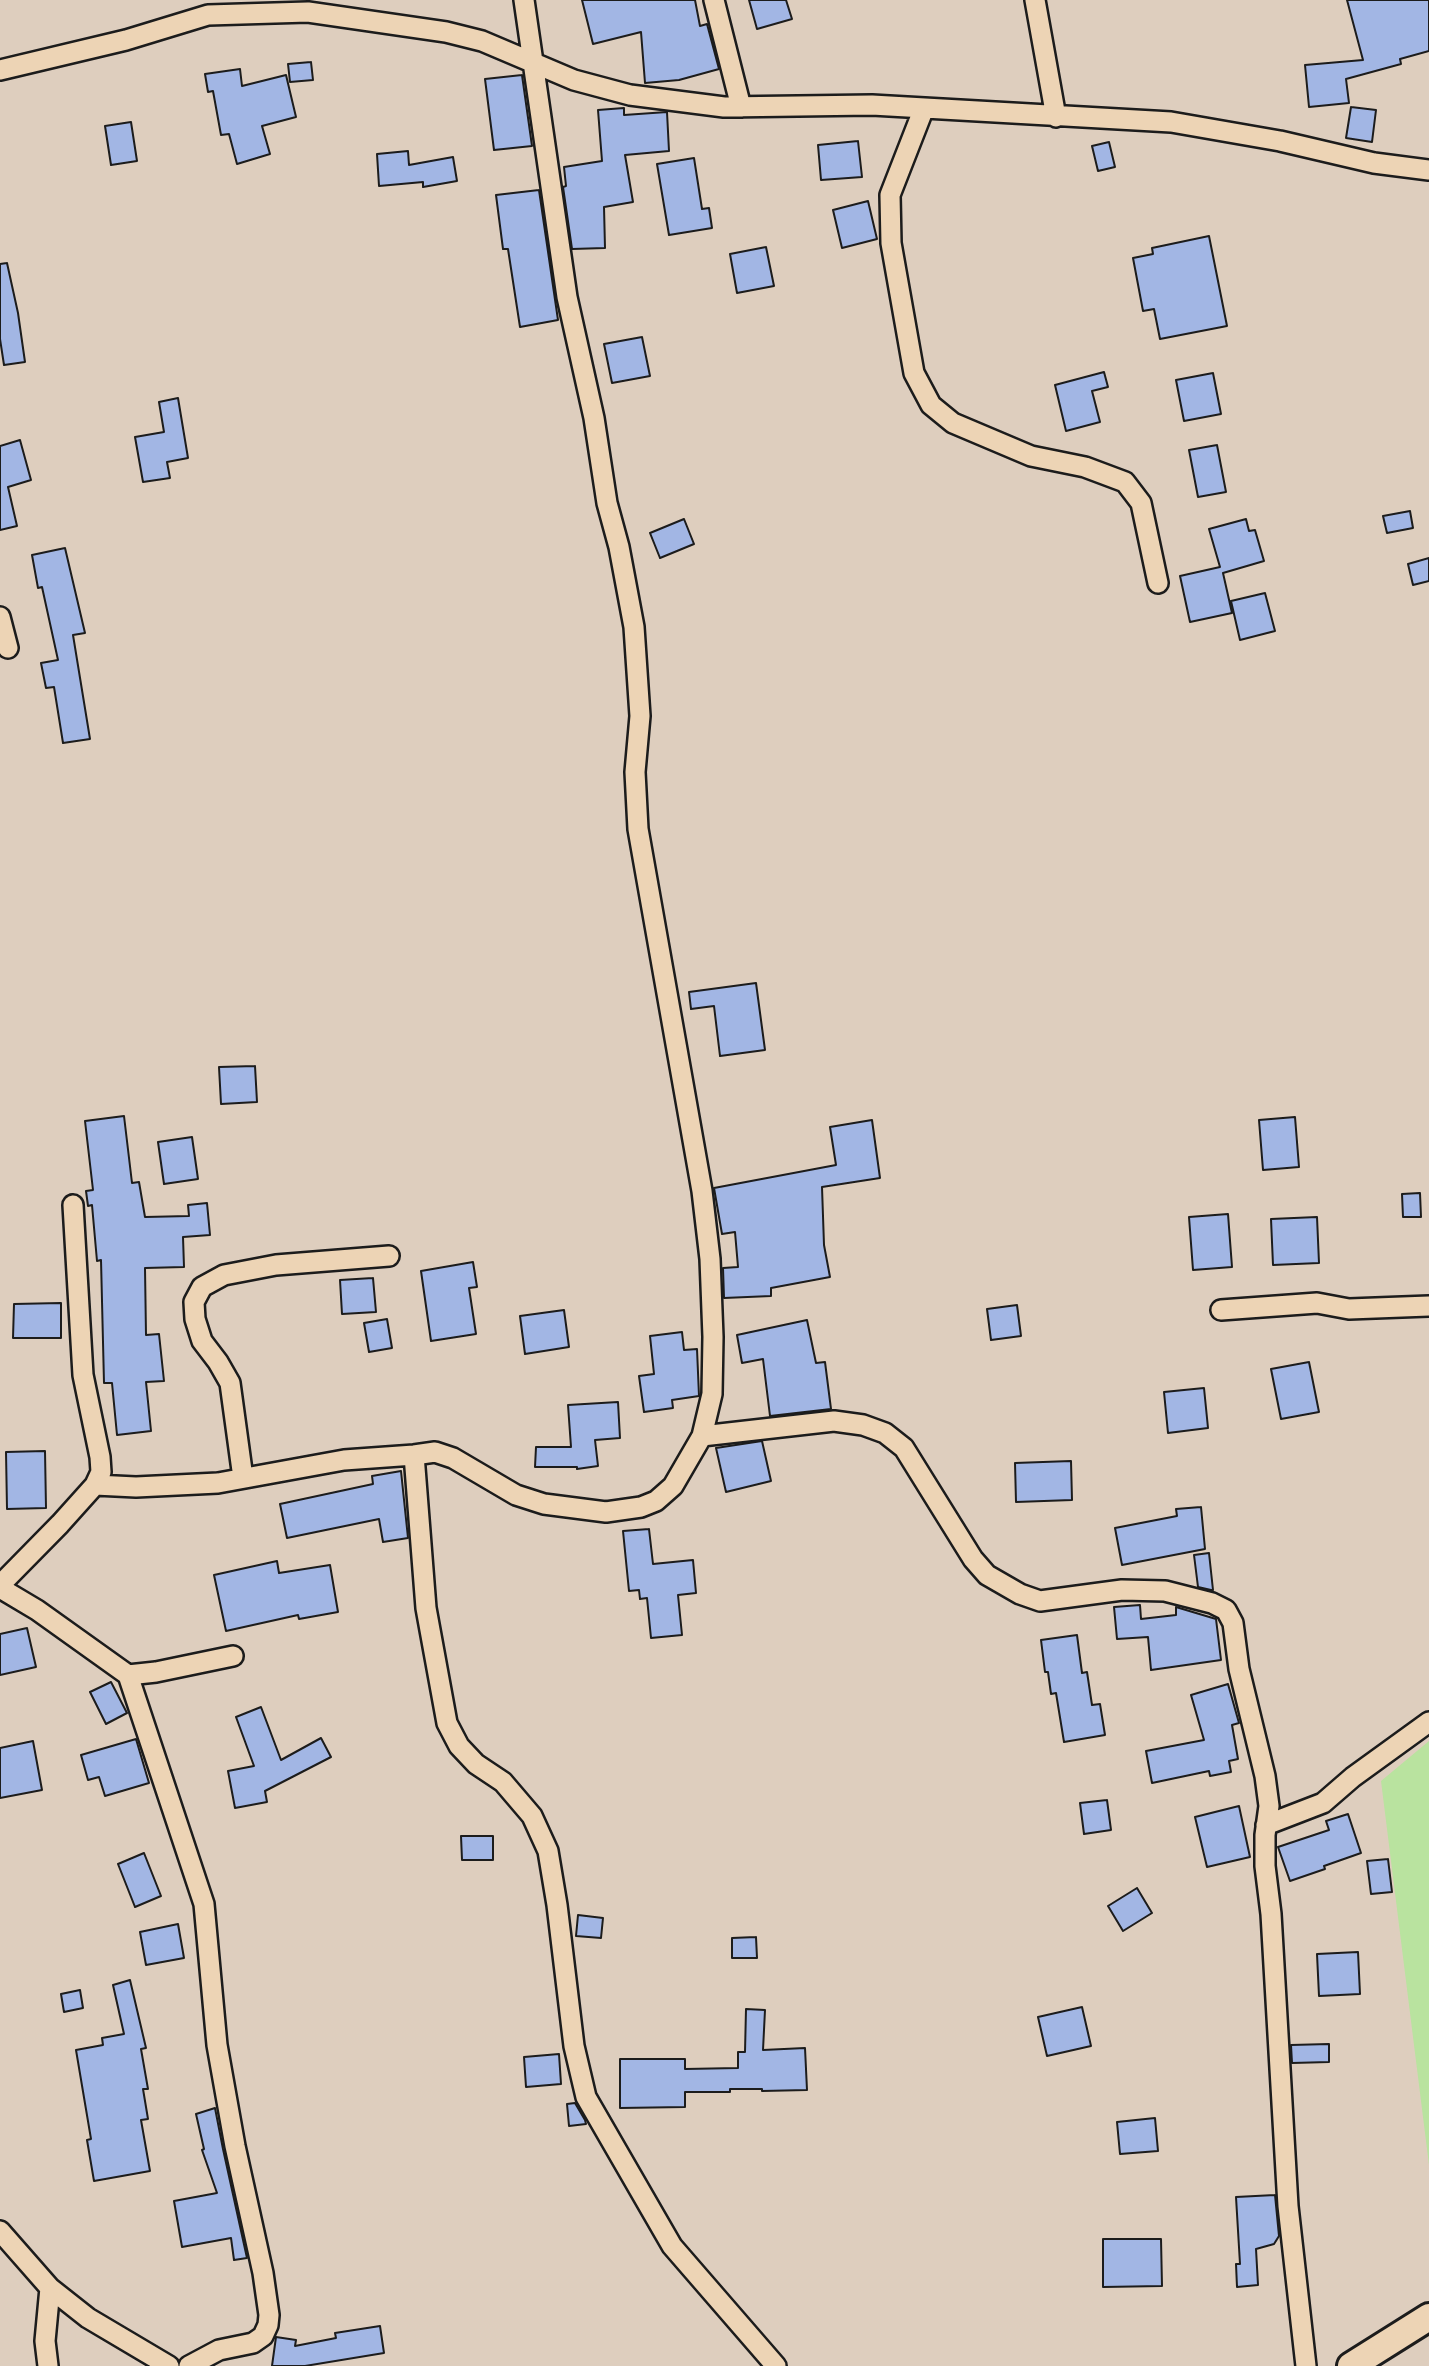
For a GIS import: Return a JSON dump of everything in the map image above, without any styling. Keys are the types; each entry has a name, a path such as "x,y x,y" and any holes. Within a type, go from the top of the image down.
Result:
{"street":[{"path":"95,1485 136,1487 218,1482 344,1460 435,1452 453,1458 516,1494 544,1504 606,1512 641,1507 656,1501 673,1486 702,1436 712,1394 710,1259 702,1192 638,829 635,772 640,716 634,626 619,547 607,503 594,418 567,297 524,0"},
{"path":"714,0 741,107"},
{"path":"1035,0 1056,117"},
{"path":"0,70 126,40 206,7 308,12 446,32 482,41 574,80 630,95 741,107 872,105 1171,122 1280,141 1374,163 1429,170"},
{"path":"924,108 890,195 891,243 914,373 931,405 953,423 1031,456 1086,467 1125,482 1141,503 1158,583"},
{"path":"0,617 8,648"},
{"path":"73,1205 83,1375 101,1472 95,1485 0,1586 128,1675 204,1904 219,2058 235,2146 261,2260 269,2315 263,2336 253,2343 219,2350 189,2366"},
{"path":"243,1478 230,1383 202,1341 195,1319 194,1302 202,1287 224,1275 276,1265 389,1256"},
{"path":"1221,1310 1317,1303 1349,1309 1429,1306"},
{"path":"702,1436 834,1421 863,1425 885,1433 904,1448 973,1559 987,1575 1020,1594 1040,1601 1122,1590 1165,1591 1212,1603 1226,1610 1233,1623 1239,1669 1265,1776 1269,1806 1265,1866 1271,1914 1288,2206 1306,2366"},
{"path":"414,1455 426,1608 447,1723 459,1746 476,1765 503,1782 532,1816 548,1851 573,2046 586,2096 672,2246 776,2366"},
{"path":"128,1675 233,1656"},
{"path":"1266,1825 1323,1803 1353,1777 1429,1722"},
{"path":"0,2231 50,2288 88,2318 169,2366"},
{"path":"48,2366 46,2341 50,2288"},
{"path":"1351,2366 1429,2317"}],"green space":[{"path":"1429,1741 1429,2165 1381,1781"}],"building":[{"path":"582,0 695,0 700,26 707,24 719,69 679,80 645,83 641,32 593,44"},
{"path":"749,0 786,0 792,19 757,29"},
{"path":"1347,0 1429,0 1429,51 1400,59 1401,64 1346,79 1349,103 1309,107 1305,65 1363,60"},
{"path":"311,62 313,80 290,82 288,64"},
{"path":"240,69 242,86 286,75 296,117 262,126 270,154 237,164 229,134 221,135 213,91 208,92 205,74"},
{"path":"522,75 532,146 494,150 485,79"},
{"path":"1351,107 1376,110 1372,142 1346,138"},
{"path":"624,108 624,115 667,112 669,151 625,155 633,202 604,207 605,248 572,249 563,187 566,186 564,167 602,161 598,110"},
{"path":"131,122 137,161 111,165 105,126"},
{"path":"858,141 862,177 821,180 818,145"},
{"path":"1109,142 1115,167 1098,171 1092,146"},
{"path":"408,151 409,165 453,157 457,181 423,187 423,182 379,186 377,154"},
{"path":"694,158 702,209 709,208 712,228 669,235 657,164"},
{"path":"539,190 558,320 520,327 508,249 503,249 496,195"},
{"path":"868,201 877,239 842,248 833,210"},
{"path":"1209,236 1227,326 1160,339 1154,309 1143,311 1133,258 1153,254 1152,248"},
{"path":"766,247 774,286 737,293 730,254"},
{"path":"7,263 25,362 4,365 0,339 0,264"},
{"path":"642,337 650,376 612,383 604,344"},
{"path":"1104,372 1108,387 1092,391 1100,422 1066,431 1055,385"},
{"path":"1213,373 1221,414 1184,421 1176,380"},
{"path":"178,398 188,458 167,462 170,478 143,482 135,437 164,432 159,402"},
{"path":"20,440 31,480 8,487 17,526 0,530 0,446"},
{"path":"1217,445 1226,492 1198,497 1189,450"},
{"path":"1410,511 1413,528 1387,533 1383,516"},
{"path":"684,519 694,544 660,558 650,533"},
{"path":"1246,519 1249,531 1255,530 1264,561 1223,573 1232,613 1190,622 1180,576 1220,567 1209,529"},
{"path":"65,548 85,633 73,635 90,739 63,743 54,687 46,688 41,663 58,660 42,587 38,588 32,555"},
{"path":"1429,558 1429,581 1413,585 1408,564"},
{"path":"1265,593 1275,631 1240,640 1231,601"},
{"path":"756,983 765,1050 720,1056 714,1006 691,1009 689,992"},
{"path":"255,1066 257,1102 221,1104 219,1067"},
{"path":"124,1116 132,1183 139,1182 145,1217 189,1216 188,1205 207,1203 210,1235 183,1237 184,1267 145,1268 146,1335 159,1334 164,1381 146,1382 151,1431 117,1435 112,1383 104,1383 101,1260 97,1261 92,1205 88,1206 86,1191 93,1190 85,1121"},
{"path":"1295,1117 1299,1167 1263,1170 1259,1120"},
{"path":"872,1120 880,1178 822,1187 824,1245 830,1277 771,1288 771,1296 724,1298 723,1268 738,1267 735,1232 722,1234 714,1188 836,1165 830,1127"},
{"path":"192,1137 198,1179 164,1184 158,1142"},
{"path":"1420,1193 1421,1217 1403,1217 1402,1194"},
{"path":"1228,1214 1232,1267 1193,1270 1189,1217"},
{"path":"1317,1217 1319,1263 1273,1265 1271,1219"},
{"path":"473,1262 477,1287 469,1288 476,1334 431,1341 421,1271"},
{"path":"373,1278 376,1312 342,1314 340,1280"},
{"path":"61,1303 61,1338 13,1338 14,1304"},
{"path":"1017,1305 1021,1336 991,1340 987,1309"},
{"path":"564,1310 569,1347 525,1354 520,1316"},
{"path":"387,1319 392,1348 369,1352 364,1323"},
{"path":"807,1320 816,1363 825,1362 831,1409 770,1416 763,1359 742,1363 737,1335"},
{"path":"682,1332 684,1350 697,1349 699,1396 672,1400 673,1408 644,1412 639,1376 654,1374 650,1336"},
{"path":"1309,1362 1319,1412 1281,1419 1271,1369"},
{"path":"1204,1388 1208,1428 1168,1433 1164,1392"},
{"path":"618,1402 620,1438 595,1440 598,1466 577,1469 535,1467 536,1447 571,1447 568,1405"},
{"path":"762,1441 771,1481 726,1492 716,1448"},
{"path":"45,1451 46,1508 7,1509 6,1452"},
{"path":"1071,1461 1072,1500 1016,1502 1015,1463"},
{"path":"401,1471 408,1538 383,1542 379,1519 287,1538 280,1504 373,1484 372,1476"},
{"path":"1201,1507 1205,1549 1122,1565 1115,1528 1177,1516 1176,1509"},
{"path":"649,1529 653,1564 693,1560 696,1593 678,1595 682,1635 651,1638 647,1598 640,1599 639,1590 629,1591 623,1531"},
{"path":"1209,1553 1213,1590 1198,1587 1194,1555"},
{"path":"277,1561 279,1573 330,1565 338,1612 299,1619 298,1615 226,1631 214,1575"},
{"path":"1140,1605 1141,1619 1176,1615 1176,1607 1216,1619 1221,1660 1151,1670 1148,1637 1117,1639 1114,1607"},
{"path":"27,1628 36,1667 0,1675 0,1634"},
{"path":"1077,1635 1082,1673 1087,1672 1092,1705 1100,1704 1105,1735 1064,1742 1056,1693 1051,1694 1048,1672 1045,1672 1041,1640"},
{"path":"111,1682 127,1713 106,1724 90,1692"},
{"path":"1228,1684 1239,1723 1232,1725 1238,1759 1229,1761 1231,1772 1210,1776 1209,1771 1152,1783 1146,1751 1204,1740 1191,1695"},
{"path":"261,1707 281,1760 321,1738 331,1757 265,1791 267,1802 235,1808 228,1771 254,1766 236,1717"},
{"path":"136,1739 149,1783 105,1796 99,1777 88,1780 81,1755"},
{"path":"33,1741 42,1790 0,1798 0,1748"},
{"path":"1107,1800 1111,1830 1084,1834 1080,1803"},
{"path":"1239,1806 1250,1857 1207,1867 1195,1817"},
{"path":"1348,1814 1361,1853 1290,1881 1278,1847 1329,1830 1326,1821"},
{"path":"461,1836 493,1836 493,1860 462,1860"},
{"path":"144,1853 161,1896 135,1907 118,1864"},
{"path":"1388,1859 1392,1892 1371,1894 1367,1861"},
{"path":"1137,1888 1152,1913 1123,1931 1108,1906"},
{"path":"578,1915 603,1918 601,1938 576,1936"},
{"path":"178,1924 184,1958 146,1965 140,1932"},
{"path":"756,1937 757,1958 732,1958 732,1938"},
{"path":"1358,1952 1360,1994 1319,1996 1317,1954"},
{"path":"130,1980 146,2048 141,2049 148,2089 143,2089 148,2119 141,2120 150,2171 94,2181 87,2140 91,2139 76,2050 103,2045 102,2038 124,2034 113,1985"},
{"path":"80,1990 83,2008 64,2012 61,1994"},
{"path":"1082,2007 1091,2046 1047,2056 1038,2017"},
{"path":"746,2009 765,2010 763,2050 805,2048 807,2090 730,2089 730,2092 685,2092 685,2107 620,2108 620,2059 685,2059 685,2069 738,2068 738,2052 745,2052"},
{"path":"1329,2044 1329,2062 1292,2063 1291,2045"},
{"path":"559,2054 561,2084 526,2087 524,2057"},
{"path":"575,2103 586,2124 569,2126 567,2104"},
{"path":"215,2108 247,2258 234,2260 231,2238 182,2247 174,2201 217,2193 202,2150 204,2149 196,2114"},
{"path":"1155,2118 1158,2151 1120,2154 1117,2122"},
{"path":"1275,2195 1279,2236 1274,2244 1256,2249 1258,2285 1237,2287 1236,2264 1240,2264 1236,2197"},
{"path":"1103,2239 1161,2239 1162,2286 1103,2287"},
{"path":"380,2326 384,2353 305,2366 272,2366 276,2337 296,2340 295,2346 336,2338 335,2333"}]}
